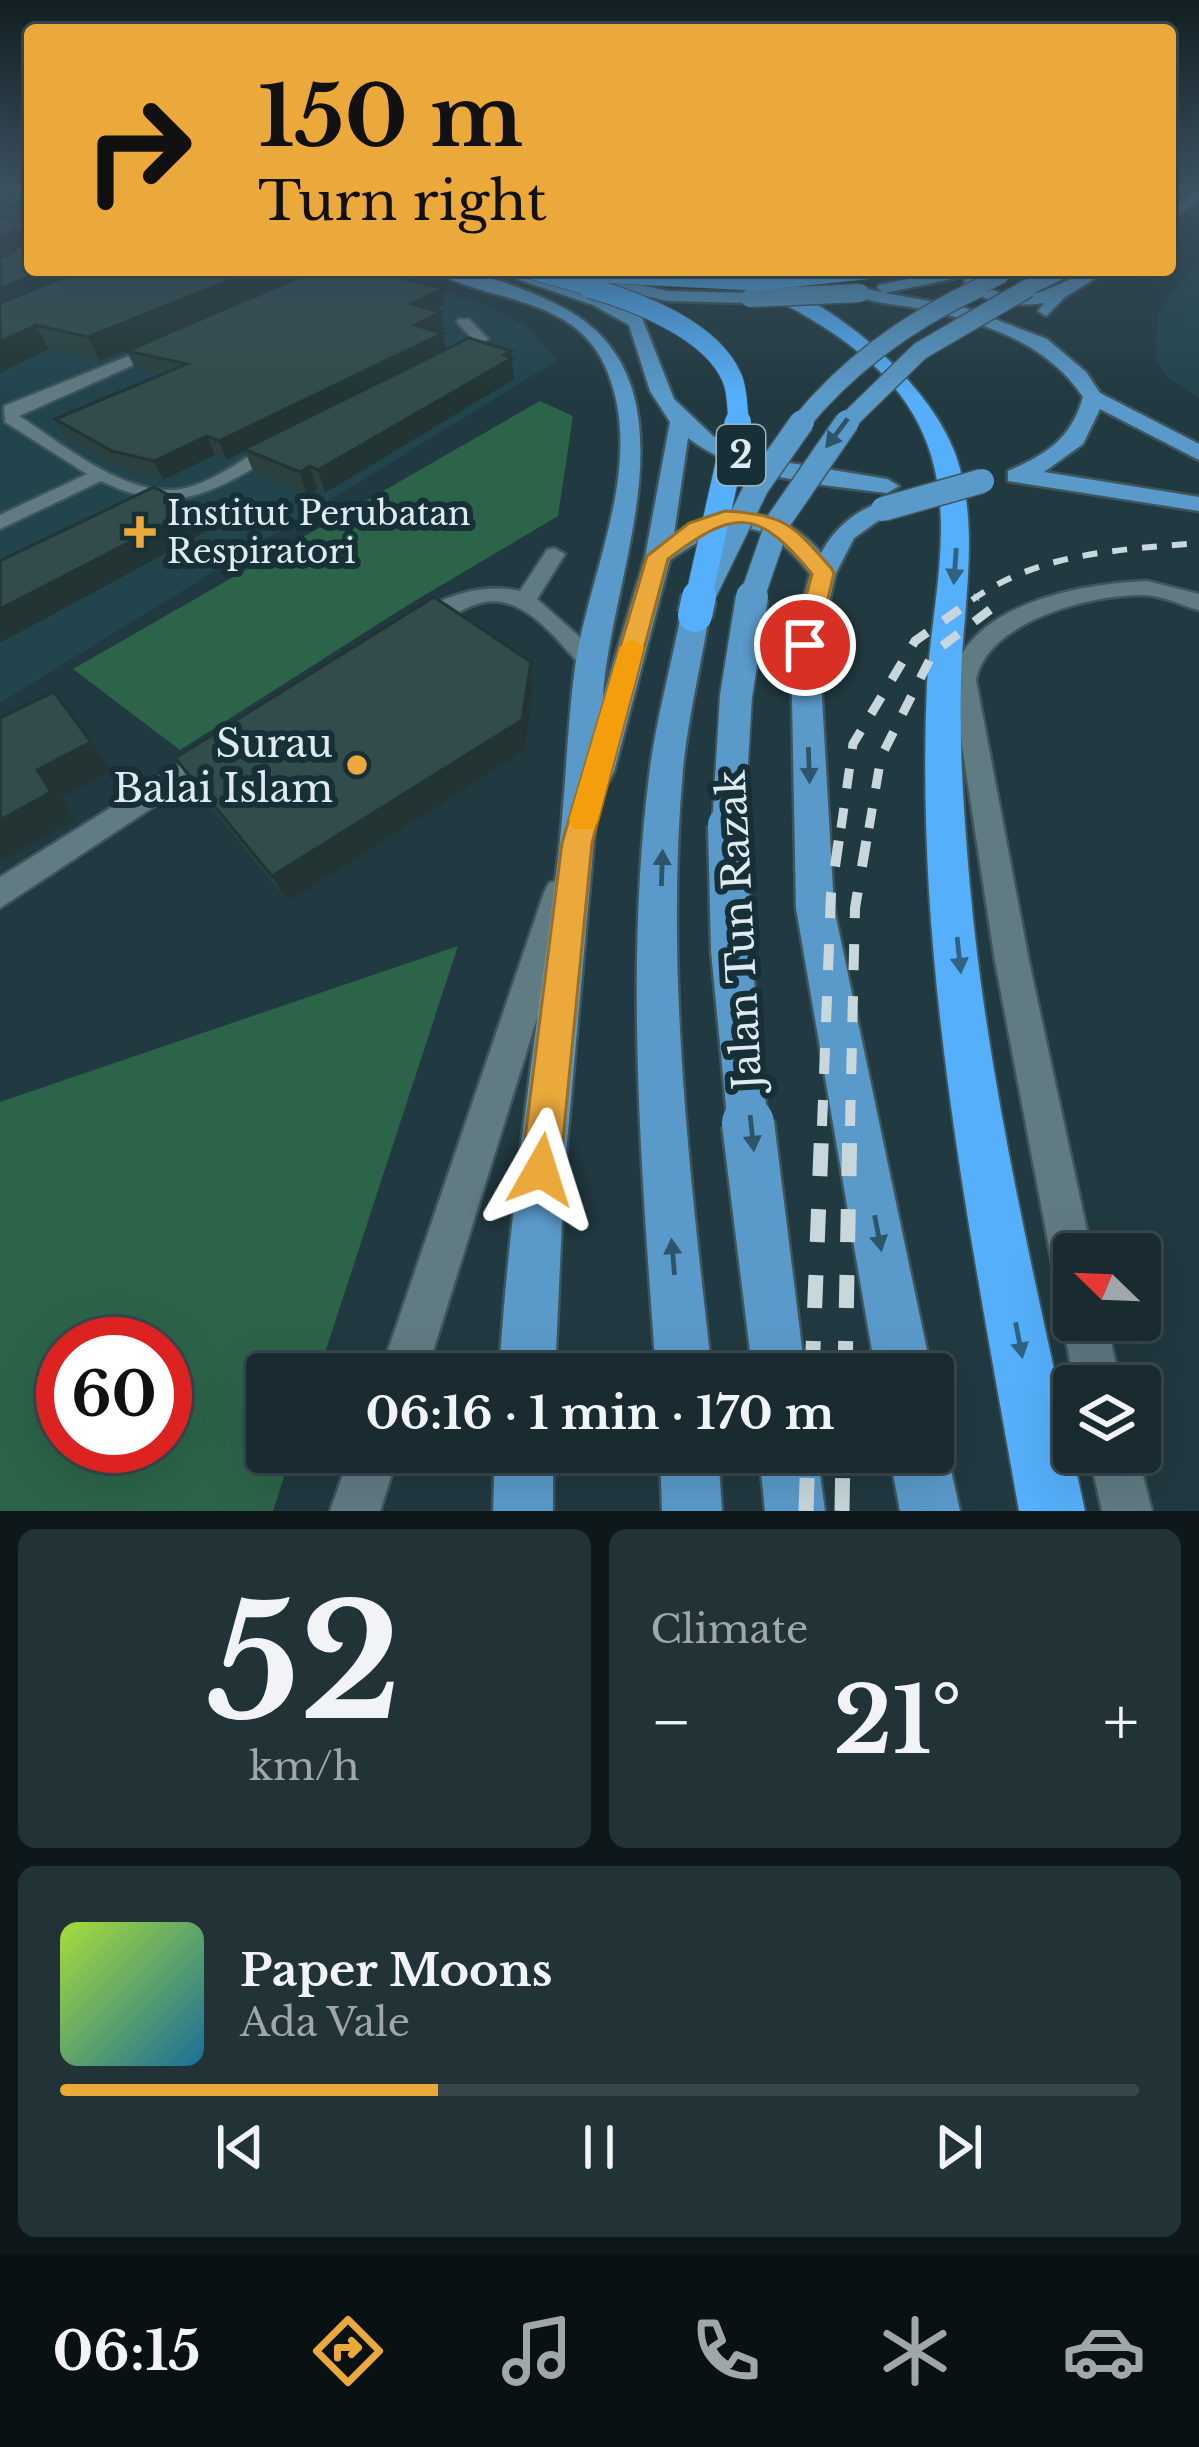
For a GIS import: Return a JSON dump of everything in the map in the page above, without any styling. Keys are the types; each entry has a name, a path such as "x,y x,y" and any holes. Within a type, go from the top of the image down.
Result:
{"highway":[{"path":"548,276 609,293 669,321 716,351 734,380 740,430 719,494 695,615"},
{"path":"606,276 757,284 829,276"},
{"path":"736,284 813,310 881,363 930,422 947,469 957,550 944,681 946,814 959,962 982,1130 1052,1511"}],"main road":[{"path":"461,276 560,313 613,362 631,436 623,504 591,661 577,843 530,1263 528,1353"},
{"name":"2","path":"522,276 620,310 636,322 650,351 654,379 680,423 726,450 885,497"},
{"path":"577,276 635,291 736,284 860,293 975,316 1041,343 1078,376 1093,397 1199,453"},
{"path":"860,293 945,276"},
{"path":"974,276 973,285 987,295 1039,300 1062,282"},
{"name":"Jalan Tun Razak","path":"682,1353 669,1205 658,976 665,782 695,615 735,521 799,422 842,373 886,337 957,296 1004,276"},
{"path":"1041,343 1041,318 1062,282"},
{"name":"Jalan Tun Razak","path":"777,1353 734,972 724,791 745,621 775,529 839,427 923,345 986,306 1062,282"},
{"path":"650,351 666,333 736,284"},
{"path":"1017,476 1068,450 1086,428 1093,397"},
{"path":"577,843 658,556 680,423"},
{"path":"900,1353 814,908 805,645 824,573 844,533 885,497 1017,476 1106,486 1199,504"},
{"path":"658,556 697,528 725,517 756,519 787,530 824,573"},
{"path":"523,1511 524,1473"},
{"path":"690,1473 692,1511"},
{"path":"790,1473 795,1511"},
{"path":"923,1473 929,1511"}],"lane":[{"path":"429,370 481,339 464,322"},
{"path":"189,335 10,410 10,418 102,474 147,494 182,495 306,433"},
{"path":"0,523 102,474"},
{"path":"524,602 554,554"},
{"path":"1067,1233 1012,961 964,680 970,657 989,638 1074,594 1166,589 1199,603"},
{"path":"401,636 481,592 524,602 547,617 591,661"},
{"path":"0,894 245,734"},
{"path":"410,1353 577,843"},
{"path":"355,1511 369,1473"},
{"path":"1118,1473 1127,1511"}],"shaded area":[{"path":"1199,259 1199,398 1166,377 1156,358 1157,318 1168,295"},
{"name":"Institut Perubatan Respiratori","path":"133,276 391,276 486,305 527,327 558,360 0,703 0,335"}],"green space":[{"path":"540,401 573,416 558,516 180,750 73,669"},
{"path":"458,946 325,1353 246,1353 246,1473 285,1473 273,1511 0,1511 0,1102"}],"building":[{"path":"24,257 24,276 31,276 0,289 0,258"},
{"path":"66,276 241,276 88,337 36,325 0,342 0,303"},
{"path":"302,276 392,276 443,288 411,304 441,312 415,325 443,333 219,441 207,436 154,461 112,451 55,419 187,364 127,351"},
{"path":"469,338 511,351 504,355 512,358 318,470 310,466 300,472 244,449"},
{"path":"154,487 194,509 0,609 0,561"},
{"name":"Surau Balai Islam","path":"434,597 531,662 522,720 272,876 175,758"},
{"path":"54,692 91,742 37,770 51,792 0,820 0,718"}],"railway":[{"path":"972,600 998,584 1053,563 1110,551 1199,543"},
{"path":"841,828 853,744 915,641 977,597"},
{"path":"869,828 881,757 933,653 999,603"},
{"path":"822,1126 831,894 841,825"},
{"path":"850,1126 855,908 869,825"},
{"path":"813,1353 822,1123"},
{"path":"845,1353 850,1123"},
{"path":"806,1511 807,1473"},
{"path":"842,1511 843,1473"}],"slow traffic":[{"path":"584,820 632,647"}],"place":[{"name":"Institut Perubatan Respiratori","path":"140,532"},
{"name":"Surau Balai Islam","path":"357,765"}],"route":[{"path":"541,1170 577,843 658,556 697,528 725,517 756,519 787,530 824,573 805,645"}]}
